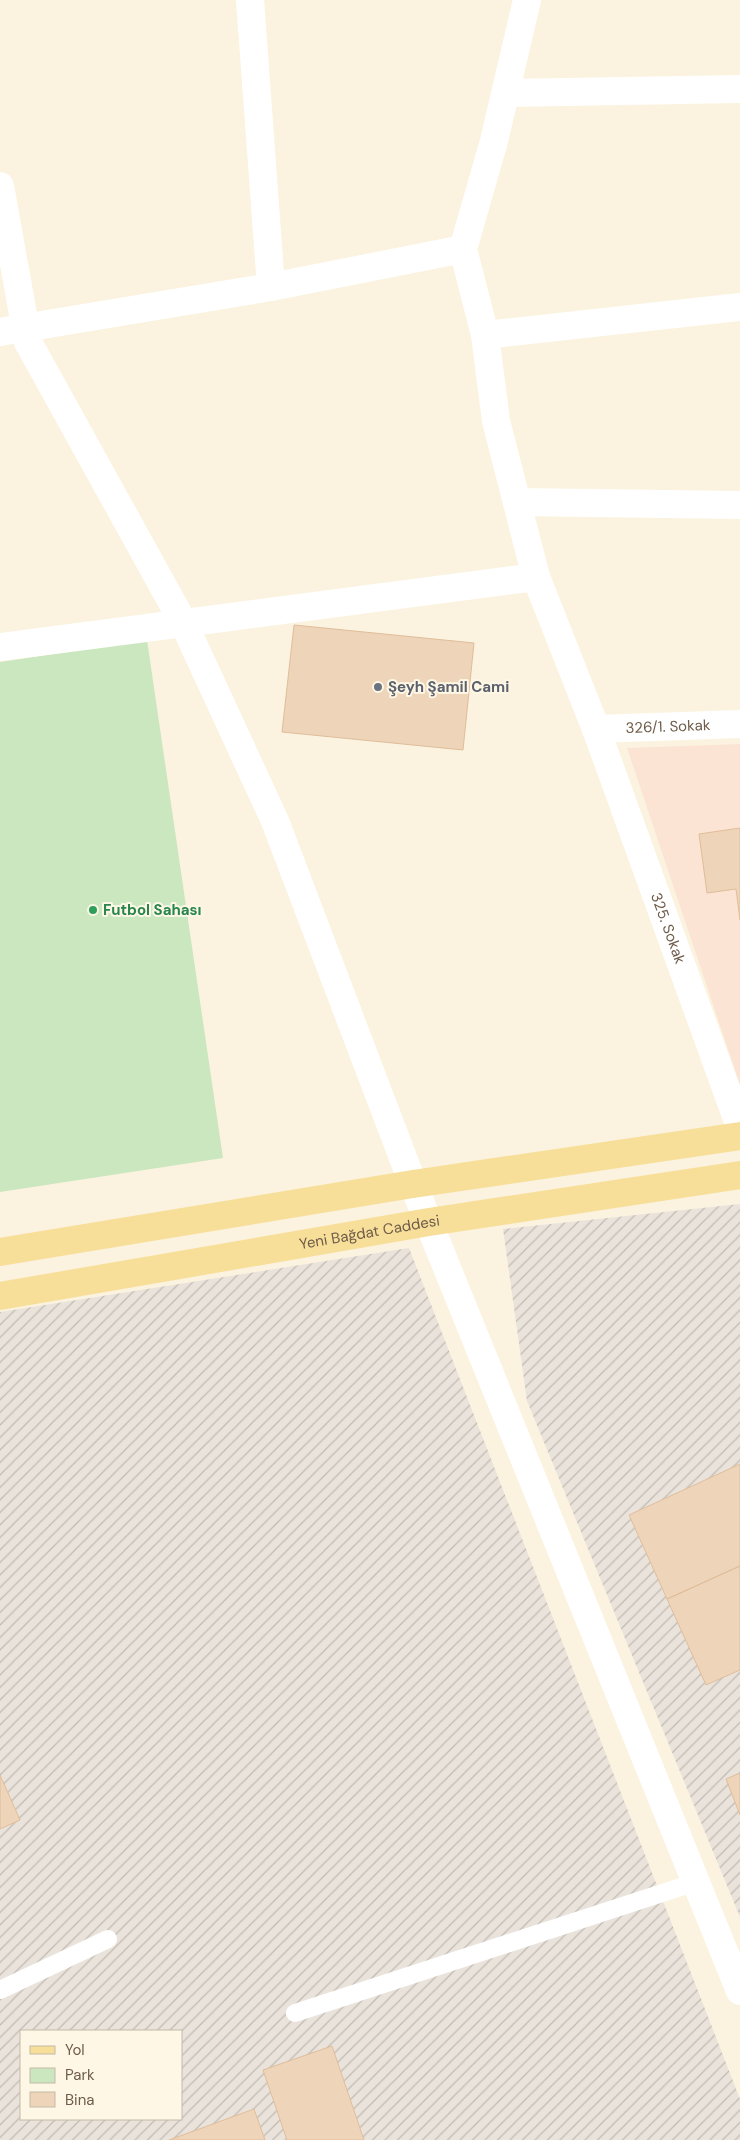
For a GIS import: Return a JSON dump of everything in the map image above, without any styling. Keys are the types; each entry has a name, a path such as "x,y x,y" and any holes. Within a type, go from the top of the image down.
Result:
{"main road":[{"path":"0,1252 413,1184 740,1136"},
{"name":"Yeni Bağdat Caddesi","path":"0,1296 429,1222 740,1176"}],"street":[{"path":"250,0 271,287"},
{"path":"13,331 271,287 463,249 506,93 527,0"},
{"path":"506,93 740,89"},
{"path":"0,186 13,331 28,342 184,624 275,821 413,1184 740,1991"},
{"name":"325. Sokak","path":"463,249 485,335 496,420 536,577 596,729 740,1127"},
{"path":"485,335 740,307"},
{"path":"518,502 740,505"},
{"path":"0,647 536,577"},
{"name":"326/1. Sokak","path":"596,729 740,724"}],"lane":[{"path":"295,2013 696,1882"},
{"path":"0,1990 108,1939"}],"shaded area":[{"path":"740,744 740,1085 627,748"},
{"path":"740,1204 740,1917 527,1401 503,1229"},
{"path":"409,1248 740,2099 740,2140 0,2140 0,1312"}],"green space":[{"name":"Futbol Sahası","path":"147,640 223,1158 0,1192 0,662"}],"building":[{"name":"Şeyh Şamil Cami","path":"294,625 474,643 463,750 282,732"},
{"path":"740,828 740,920 736,889 707,893 699,834"},
{"path":"740,1464 740,1566 667,1599 629,1515"},
{"path":"740,1566 740,1670 706,1685 667,1599"},
{"path":"740,1773 740,1815 726,1779"},
{"path":"0,1775 20,1820 0,1829"},
{"path":"332,2046 364,2140 287,2140 263,2070"},
{"path":"254,2109 265,2140 169,2140"}],"place":[{"name":"Şeyh Şamil Cami","path":"378,687"},
{"name":"Futbol Sahası","path":"93,910"}]}
